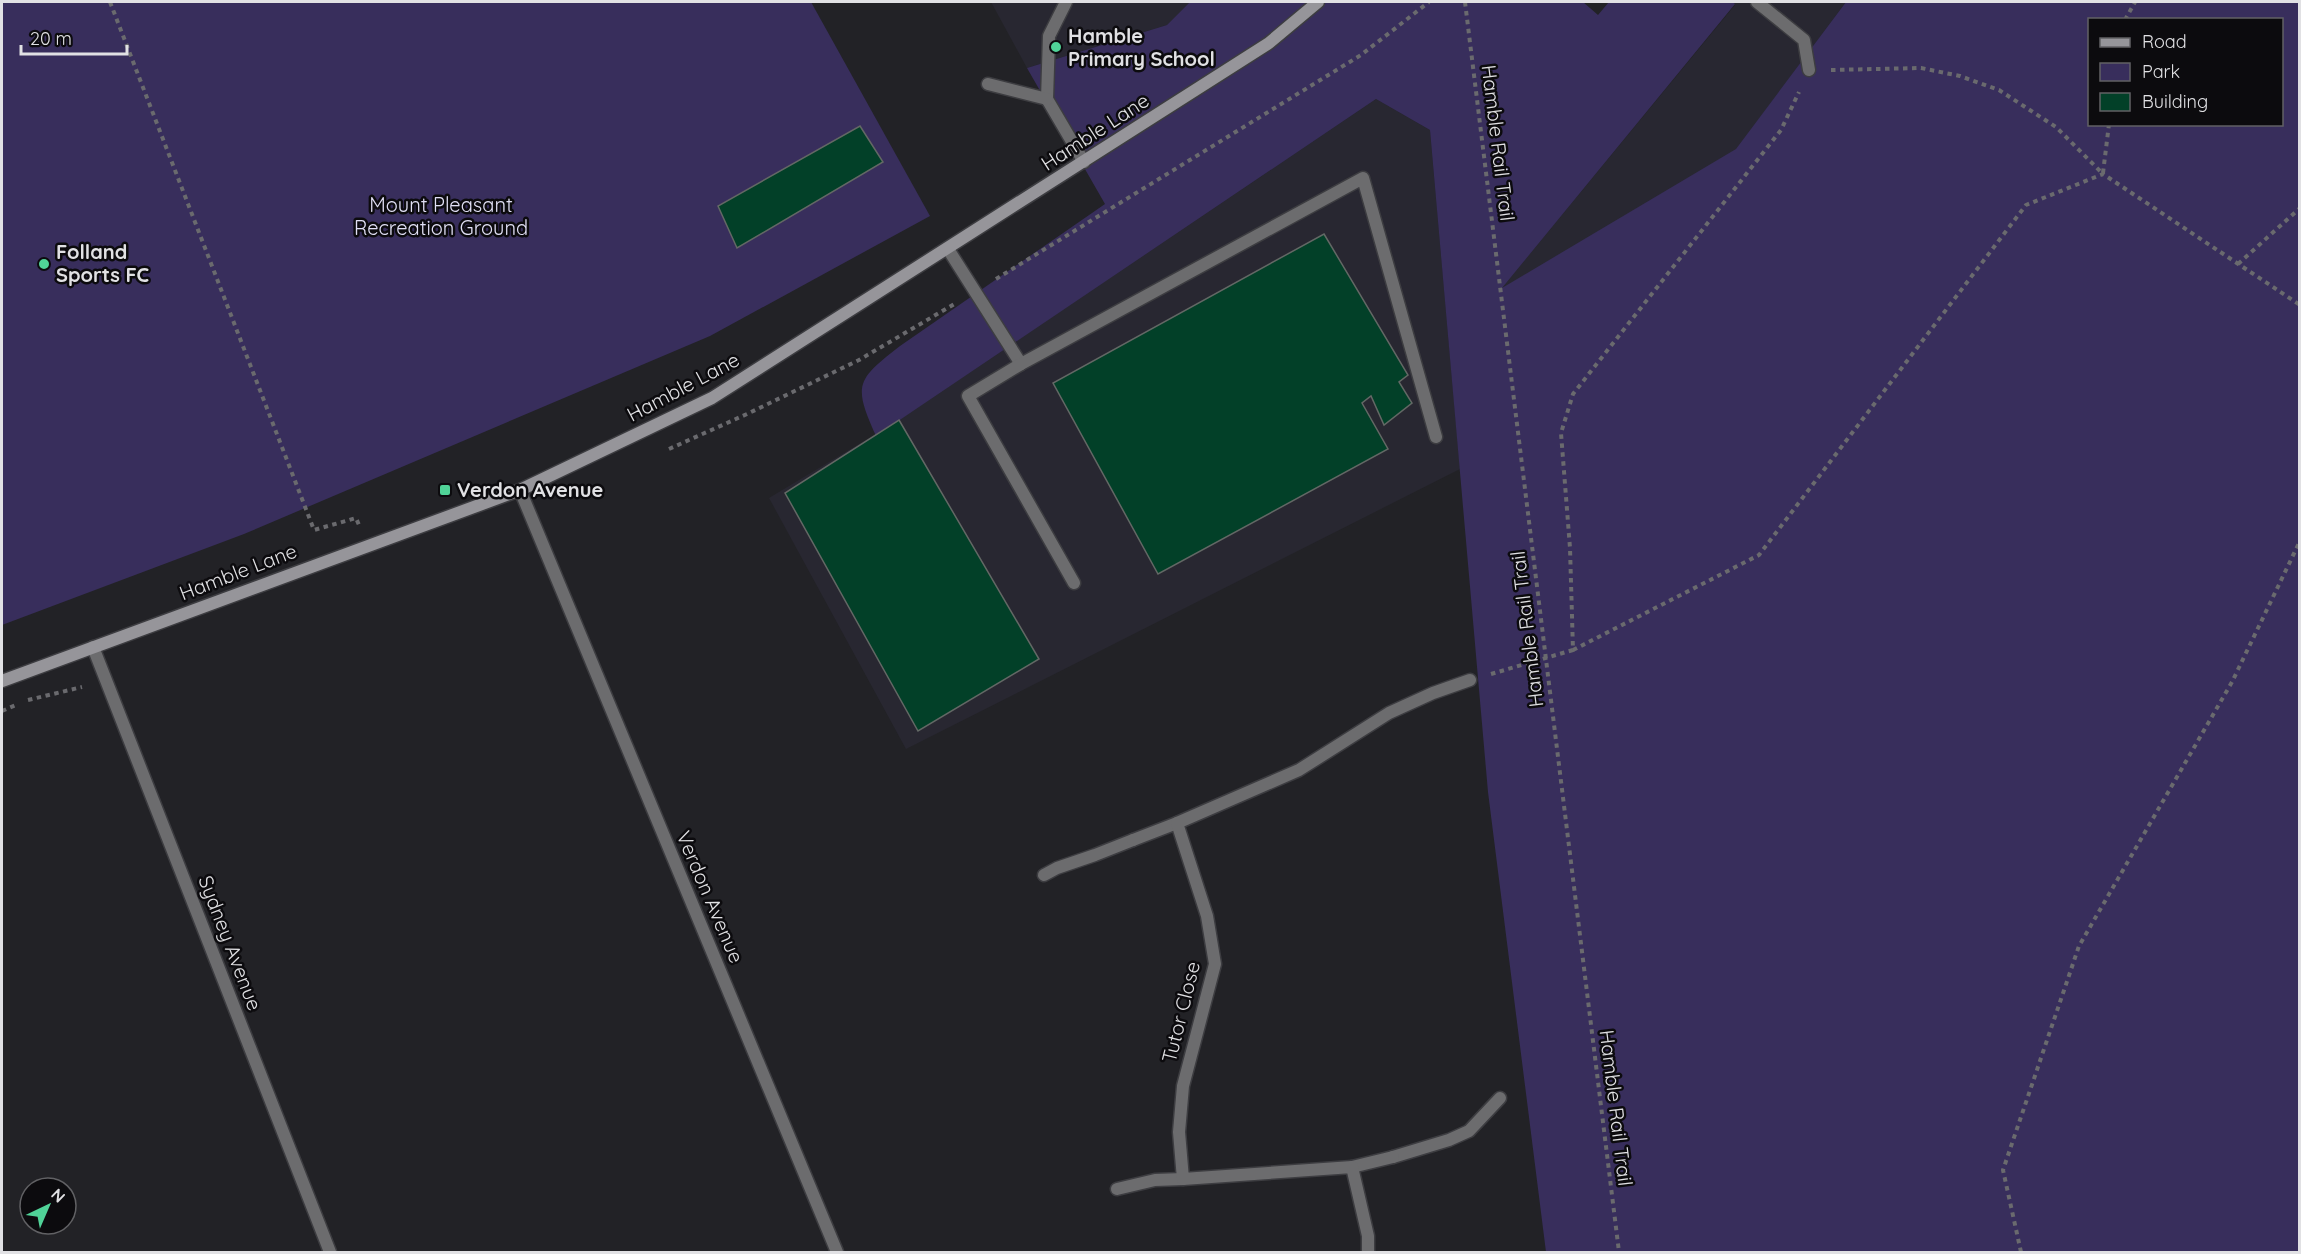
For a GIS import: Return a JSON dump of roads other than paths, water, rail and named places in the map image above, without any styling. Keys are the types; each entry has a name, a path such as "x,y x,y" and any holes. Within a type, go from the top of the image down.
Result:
{"main road":[{"name":"Hamble Lane","path":"2,681 520,490 712,398 1269,44 1318,2"}],"street":[{"path":"1066,2 1049,36 1047,99 1084,162"},
{"path":"1757,2 1804,40 1809,70"},
{"path":"988,84 1047,99"},
{"path":"1074,583 968,396 1021,364 1363,178 1436,437"},
{"path":"948,249 1021,364"},
{"name":"Verdon Avenue","path":"520,490 837,1252"},
{"name":"Sydney Avenue","path":"93,647 330,1252"},
{"path":"1044,875 1057,867 1095,855 1177,823 1299,770 1389,713 1433,693 1470,680"},
{"name":"Tutor Close","path":"1177,823 1207,916 1215,964 1183,1086 1179,1132 1184,1179"},
{"path":"1117,1189 1155,1180 1352,1167 1449,1140 1469,1131 1500,1098"},
{"path":"1352,1167 1368,1236 1368,1252"}],"place":[{"name":"Hamble Primary School","path":"1056,47"},
{"name":"Folland Sports FC","path":"44,264"},
{"name":"Verdon Avenue","path":"445,490"}],"park label":[{"name":"Mount Pleasant Recreation Ground","path":"441,216"}]}
